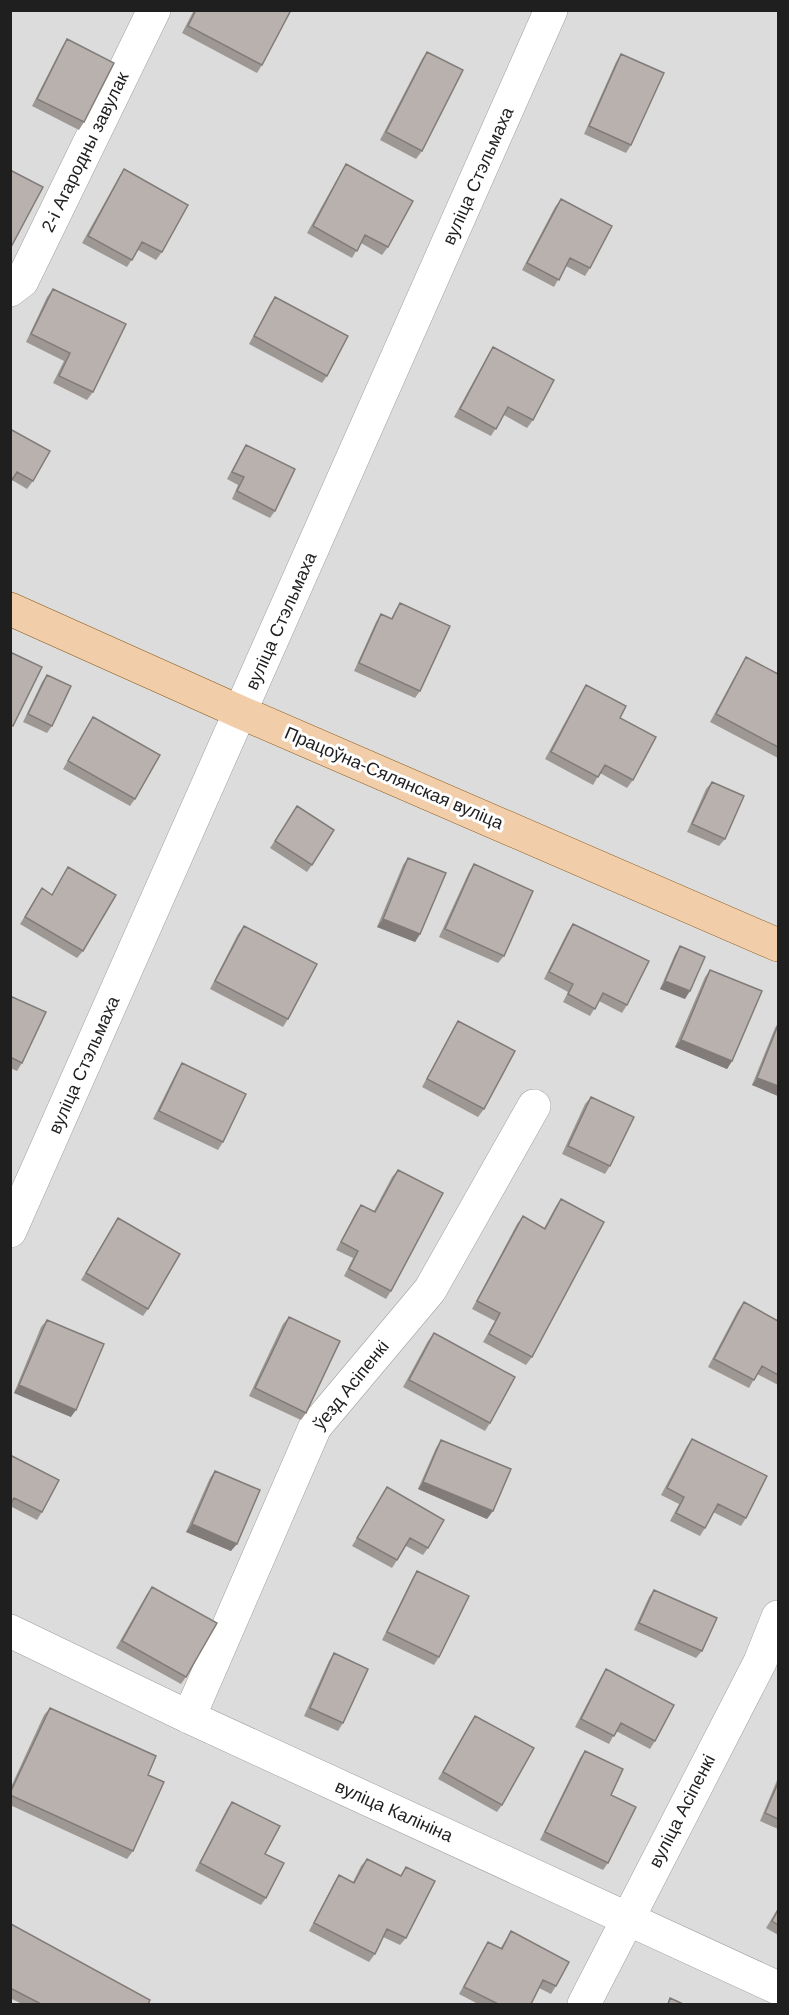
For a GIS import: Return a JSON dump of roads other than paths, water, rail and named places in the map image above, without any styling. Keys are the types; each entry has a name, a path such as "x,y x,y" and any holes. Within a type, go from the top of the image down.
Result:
{"main road":[{"name":"Працоўна-Сялянская вуліца","path":"10,609 240,712 778,945"}],"street":[{"name":"2-і Агародны завулак","path":"10,290 22,281 154,10"},
{"name":"вуліца Стэльмаха","path":"10,1231 551,10"},
{"name":"ўезд Асіпенкі","path":"189,1717 315,1427 430,1290 534,1106"},
{"name":"вуліца Асіпенкі","path":"584,2004 760,1662 778,1617"},
{"name":"вуліца Калініна","path":"10,1631 189,1717 628,1917 778,1988"}]}
